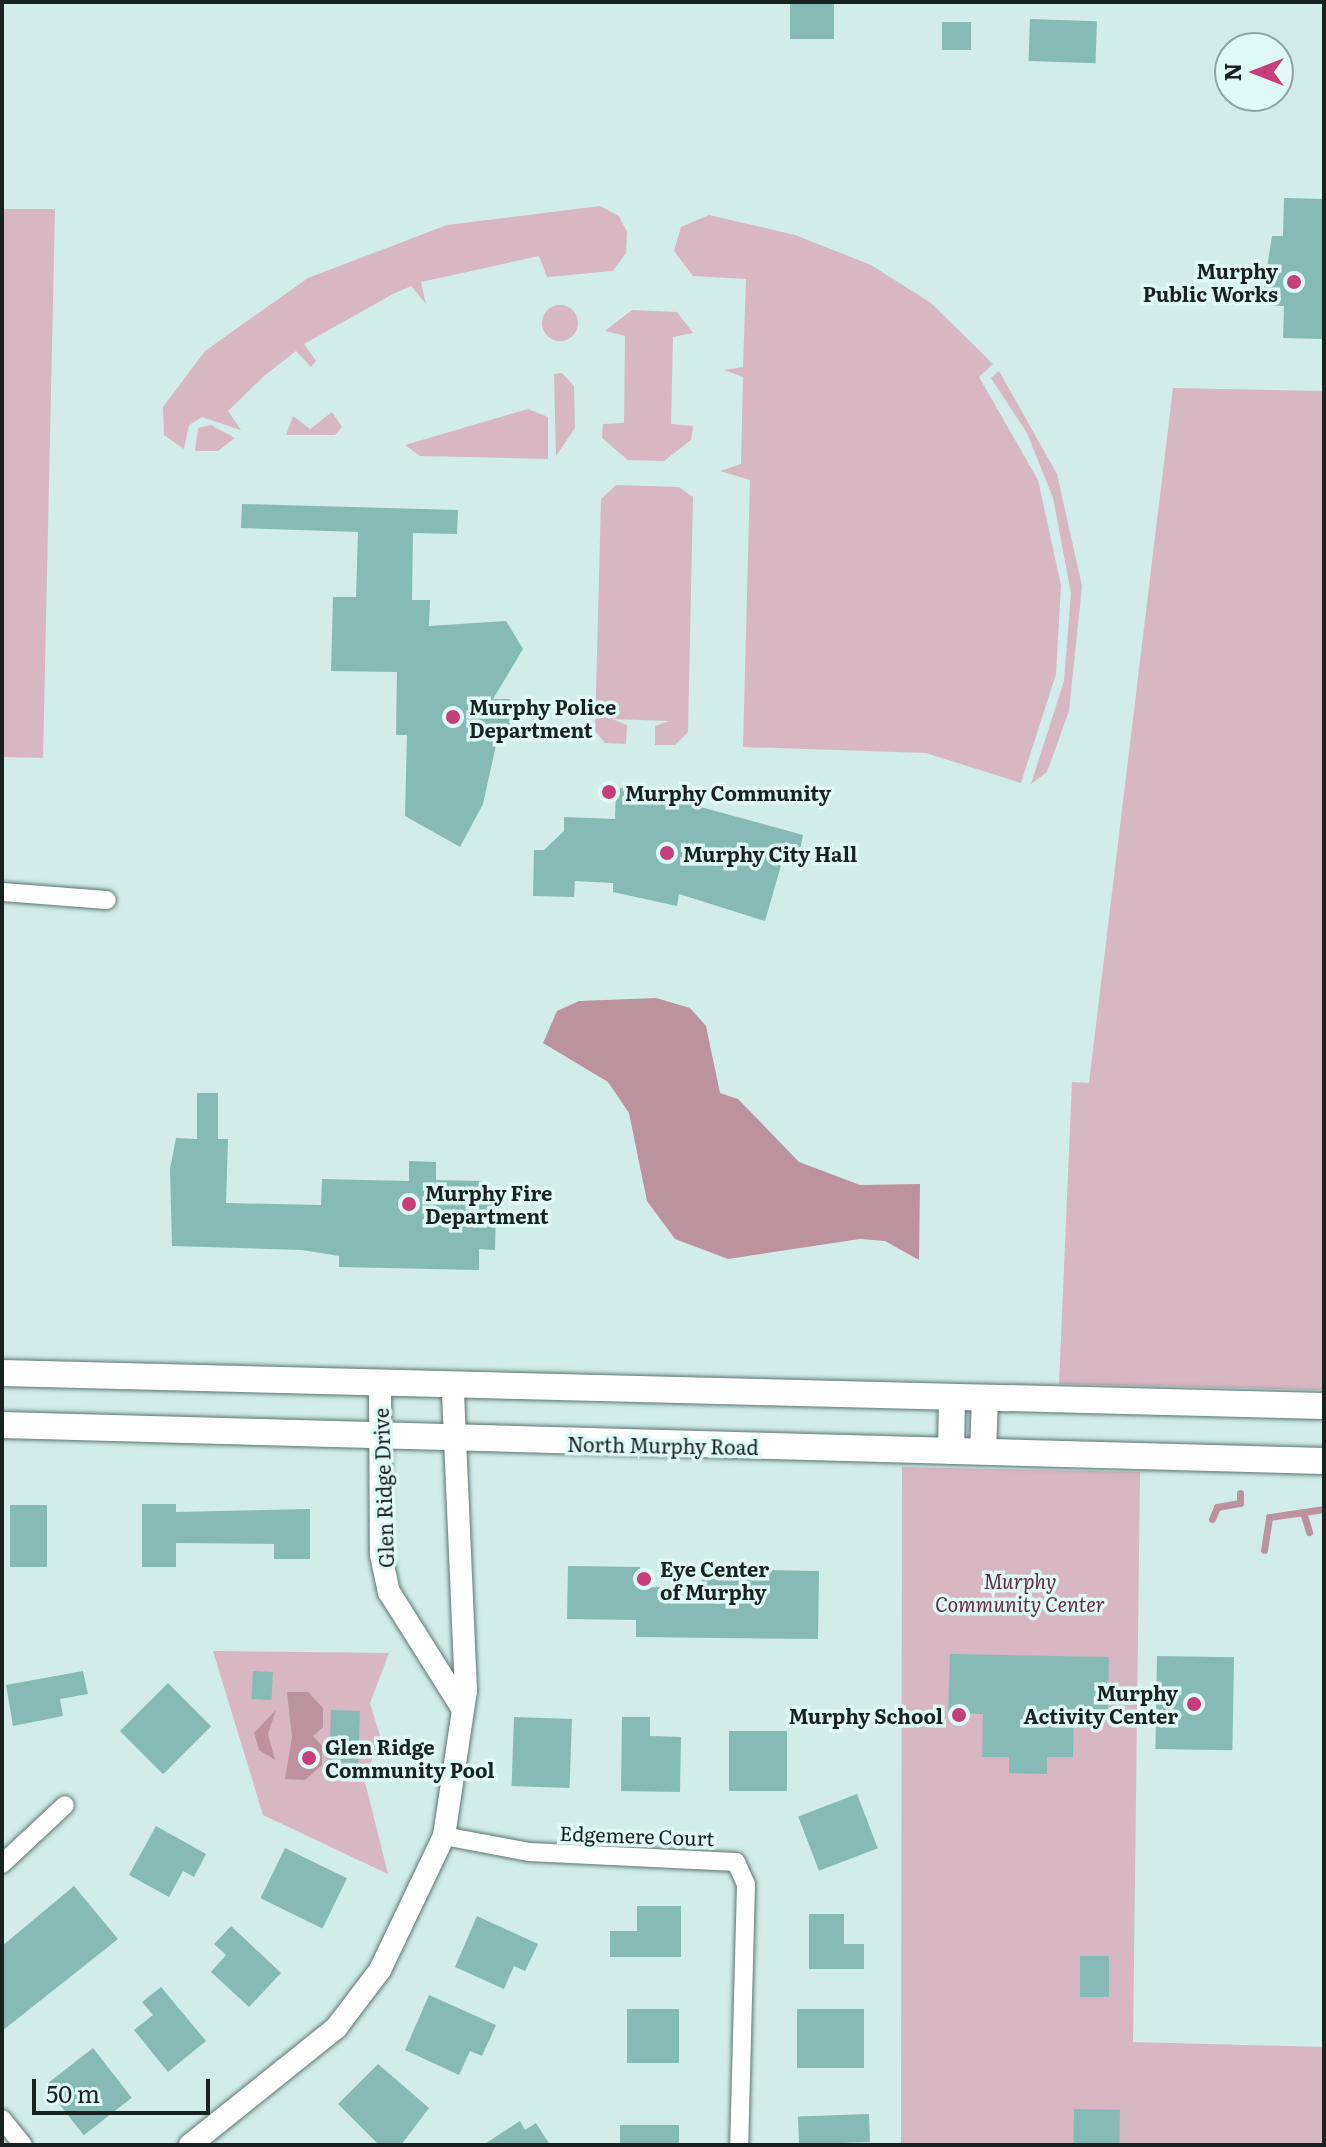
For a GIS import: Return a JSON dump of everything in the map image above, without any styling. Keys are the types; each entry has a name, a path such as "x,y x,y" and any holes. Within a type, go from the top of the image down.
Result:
{"main road":[{"path":"2,1373 453,1388 1324,1406"},
{"path":"951,1451 952,1399"},
{"path":"983,1451 985,1400"},
{"name":"North Murphy Road","path":"2,1425 451,1442 983,1451 1324,1461"}],"street":[{"path":"2,892 107,900"},
{"name":"Glen Ridge Drive","path":"380,1385 381,1555 389,1592 446,1672 464,1713"},
{"path":"190,2145 336,2028 380,1970 444,1836 464,1713 451,1442 453,1388"},
{"path":"2,1864 65,1805"},
{"name":"Edgemere Court","path":"444,1836 529,1852 736,1862 746,1884 739,2145"},
{"path":"2,2119 23,2145"}],"green space":[{"path":"600,206 619,216 627,232 626,253 613,271 547,277 539,256 421,282 426,304 411,286 393,294 304,344 316,361 311,367 296,351 264,376 228,411 241,430 202,417 189,425 184,449 164,435 163,407 205,351 308,278 447,225"},
{"path":"2,209 55,209 43,758 2,757"},
{"path":"709,215 795,235 871,265 931,303 993,364 979,377 1038,480 1061,585 1056,674 1021,783 926,753 743,747 750,480 720,471 741,464 743,377 724,370 743,367 746,279 693,276 674,251 681,227"},
{"path":"560,305 573,310 578,323 573,336 560,341 547,336 542,323 547,310"},
{"path":"632,310 677,312 693,333 673,337 671,424 693,426 691,440 664,461 628,460 602,438 603,424 624,423 625,336 605,331"},
{"path":"999,371 1057,474 1082,586 1069,711 1047,772 1031,784 1064,681 1071,593 1053,498 1027,433 991,378"},
{"path":"562,373 574,386 575,428 556,456 554,374"},
{"path":"1173,388 1324,391 1324,1390 1059,1384 1072,1082 1089,1083"},
{"path":"528,409 548,417 548,459 420,456 405,445"},
{"path":"332,412 342,427 335,435 286,435 293,416 310,429"},
{"path":"211,425 235,438 218,451 195,451 198,428"},
{"path":"616,485 679,487 693,497 688,732 675,745 655,745 655,726 669,721 612,719 627,725 626,744 605,743 595,731 601,499"},
{"name":"Murphy Community Center","path":"902,1467 1140,1472 1133,2042 1324,2047 1324,2145 901,2145"},
{"name":"Glen Ridge Community Pool","path":"213,1651 389,1653 370,1703 381,1739 364,1778 388,1874 263,1815"}],"shaded area":[{"path":"656,998 690,1008 706,1026 720,1093 738,1099 799,1162 860,1185 920,1184 919,1260 885,1241 860,1239 728,1259 675,1239 647,1201 629,1113 608,1082 543,1043 557,1011 579,1001"},
{"path":"287,1692 308,1692 323,1708 323,1727 313,1736 322,1746 322,1765 305,1780 285,1779 292,1737"},
{"path":"276,1710 268,1734 275,1760 259,1750 254,1733"}],"building":[{"path":"790,2 834,2 834,39 790,39"},
{"path":"1030,19 1097,21 1095,63 1029,61"},
{"path":"942,22 971,22 971,50 942,50"},
{"name":"Murphy Public Works","path":"1284,198 1324,199 1324,339 1283,338 1284,306 1261,305 1272,236 1283,236"},
{"name":"Murphy Police Department","path":"242,504 458,510 457,534 413,533 412,600 430,600 429,626 506,621 523,649 493,699 510,699 510,736 498,736 483,804 460,847 405,816 407,735 396,735 397,672 331,671 333,597 356,597 358,532 241,528"},
{"name":"Murphy City Hall","path":"616,788 666,790 664,797 803,835 798,860 784,855 765,921 679,894 677,906 613,892 613,883 575,881 574,897 533,896 534,850 544,850 564,831 564,817 615,819"},
{"name":"Murphy Fire Department","path":"197,1093 218,1093 218,1139 228,1139 226,1203 321,1205 322,1179 409,1181 409,1161 436,1162 436,1180 482,1181 482,1202 496,1203 495,1250 479,1249 479,1270 339,1267 339,1256 302,1250 172,1246 170,1169 176,1138 197,1139"},
{"path":"142,1504 176,1504 176,1512 310,1509 310,1559 274,1559 274,1544 176,1543 176,1567 142,1567"},
{"path":"10,1505 47,1505 47,1567 10,1567"},
{"path":"568,1566 640,1567 640,1587 702,1588 702,1569 819,1571 818,1639 636,1637 636,1620 567,1619"},
{"name":"Murphy Community Center","path":"950,1654 1109,1657 1108,1714 1074,1714 1073,1757 1047,1757 1047,1774 1009,1773 1009,1757 982,1757 983,1714 948,1713"},
{"name":"Murphy Activity Center","path":"1157,1656 1234,1657 1232,1750 1155,1749"},
{"path":"83,1671 88,1694 60,1699 63,1716 13,1726 6,1685"},
{"path":"253,1671 273,1672 272,1700 252,1699"},
{"path":"168,1683 211,1726 163,1774 120,1731"},
{"path":"331,1710 360,1711 358,1763 329,1762"},
{"path":"514,1717 572,1719 570,1788 512,1786"},
{"path":"622,1717 650,1717 650,1736 681,1737 680,1792 621,1791"},
{"path":"729,1731 787,1731 787,1791 729,1791"},
{"path":"857,1794 878,1848 819,1871 798,1817"},
{"path":"156,1826 206,1854 194,1877 183,1871 169,1897 129,1875"},
{"path":"285,1848 347,1878 322,1929 260,1898"},
{"path":"74,1886 118,1939 2,2031 2,1946"},
{"path":"637,1906 681,1906 681,1957 610,1957 610,1931 637,1931"},
{"path":"809,1914 844,1914 844,1944 864,1944 864,1969 809,1969"},
{"path":"477,1916 538,1944 525,1971 514,1966 504,1989 455,1967"},
{"path":"231,1926 281,1973 249,2007 211,1972 226,1955 214,1944"},
{"path":"1080,1956 1109,1956 1109,1997 1080,1997"},
{"path":"161,1987 206,2041 168,2072 134,2030 153,2015 142,2002"},
{"path":"429,1995 496,2025 482,2056 470,2051 459,2075 405,2050"},
{"path":"627,2009 679,2009 679,2063 627,2063"},
{"path":"797,2009 864,2009 864,2068 797,2068"},
{"path":"93,2048 132,2098 84,2135 45,2086"},
{"path":"378,2064 429,2108 401,2145 379,2145 338,2104"},
{"path":"1074,2109 1120,2110 1119,2145 1073,2145"},
{"path":"869,2114 870,2142 799,2144 798,2116"},
{"path":"520,2121 525,2130 536,2123 550,2145 483,2145"},
{"path":"620,2125 679,2125 679,2145 620,2145"}],"waterway":[{"path":"1212,1519 1217,1507 1240,1503 1240,1493"},
{"path":"1264,1550 1269,1517 1324,1509"},
{"path":"1303,1512 1309,1532"}],"place":[{"name":"Murphy Public Works","path":"1294,282"},
{"name":"Murphy Police Department","path":"453,717"},
{"name":"Murphy Community","path":"609,792"},
{"name":"Murphy City Hall","path":"667,853"},
{"name":"Murphy Fire Department","path":"409,1204"},
{"name":"Eye Center of Murphy","path":"644,1579"},
{"name":"Murphy Activity Center","path":"1194,1704"},
{"name":"Murphy School","path":"959,1715"},
{"name":"Glen Ridge Community Pool","path":"309,1758"}]}
